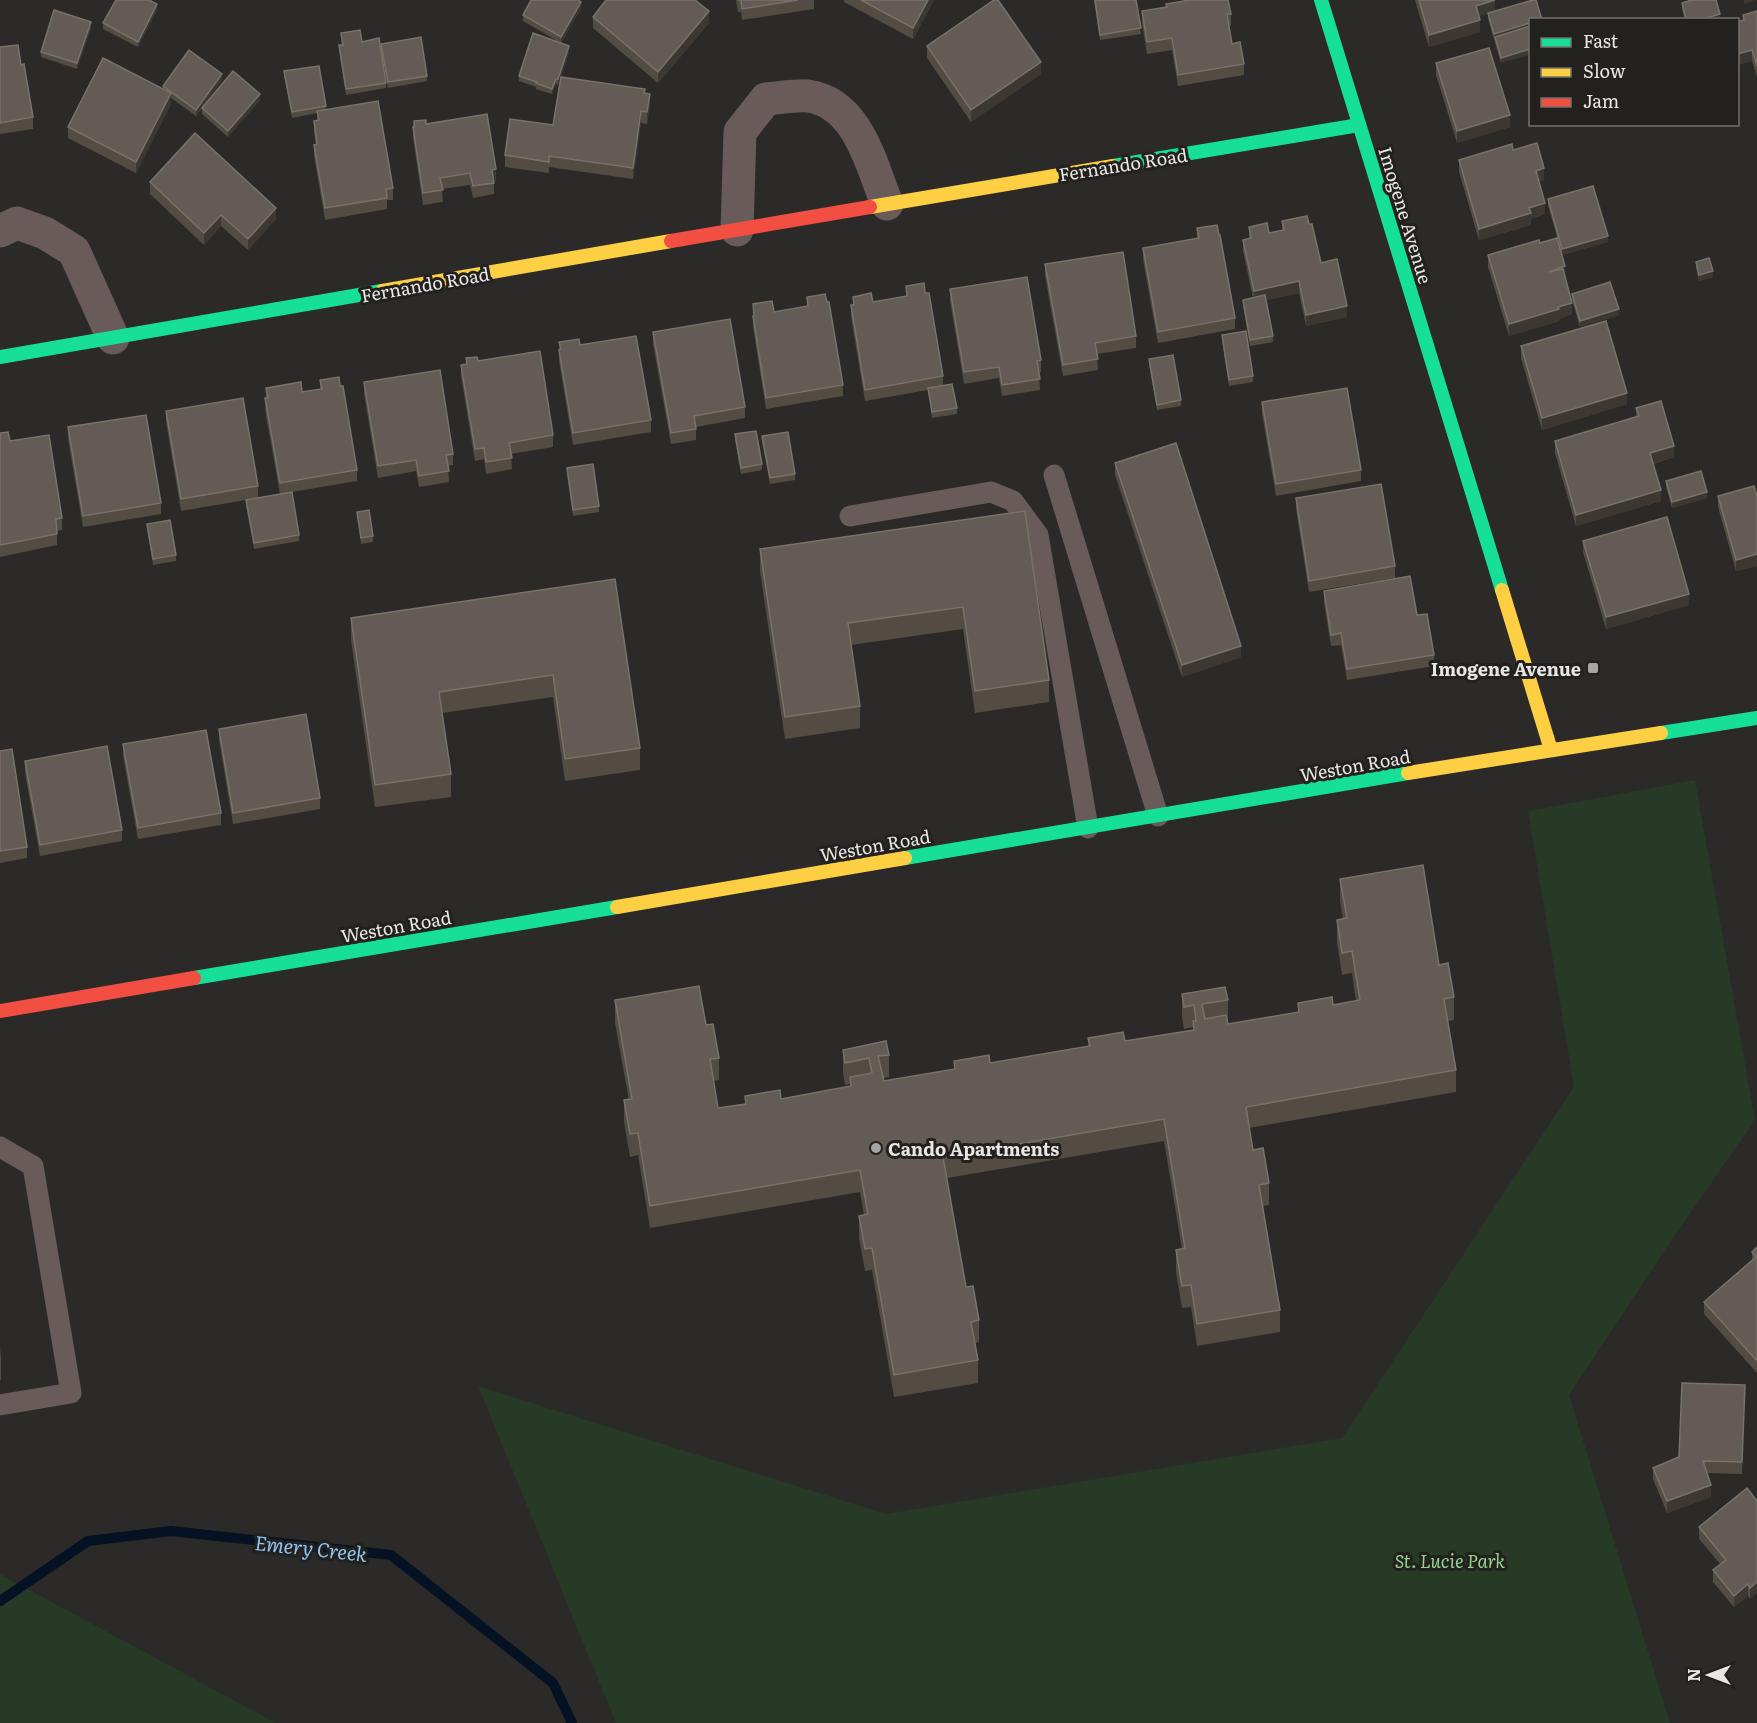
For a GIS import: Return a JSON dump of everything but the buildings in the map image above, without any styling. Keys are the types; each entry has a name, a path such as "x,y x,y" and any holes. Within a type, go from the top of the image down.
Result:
{"street":[{"name":"Imogene Avenue","path":"1321,0 1551,750"},
{"path":"737,230 740,132 766,99 807,96 831,103 856,127 887,204"},
{"name":"Fernando Road","path":"0,357 1359,125"},
{"path":"0,231 17,223 45,233 74,251 113,338"},
{"name":"Weston Road","path":"0,1011 1551,750 1757,718"}],"lane":[{"path":"1054,475 1158,816"},
{"path":"850,516 991,492 1013,501 1038,535 1089,828"},
{"path":"0,1147 33,1166 71,1393 0,1405"}],"green space":[{"name":"St. Lucie Park","path":"1695,780 1755,1120 1569,1395 1670,1723 616,1723 478,1386 886,1514 1342,1438 1574,1087 1528,811"},
{"path":"0,1574 276,1723 0,1723"}],"waterway":[{"name":"Emery Creek","path":"0,1601 88,1541 171,1531 391,1555 553,1683 572,1723"}],"traffic: fast":[{"path":"1321,0 1502,590"},
{"path":"1113,166 1359,125"},
{"path":"0,357 382,291"},
{"path":"1661,733 1757,718"},
{"path":"905,858 1408,773"},
{"path":"194,978 617,907"}],"traffic: slow":[{"path":"870,207 1113,166"},
{"path":"382,291 671,241"},
{"path":"1502,590 1551,750"},
{"path":"1408,773 1661,733"},
{"path":"617,907 905,858"}],"traffic: jam":[{"path":"671,241 870,207"},
{"path":"0,1011 194,978"}],"place":[{"name":"Imogene Avenue","path":"1593,668"},
{"name":"Cando Apartments","path":"876,1148"}]}
